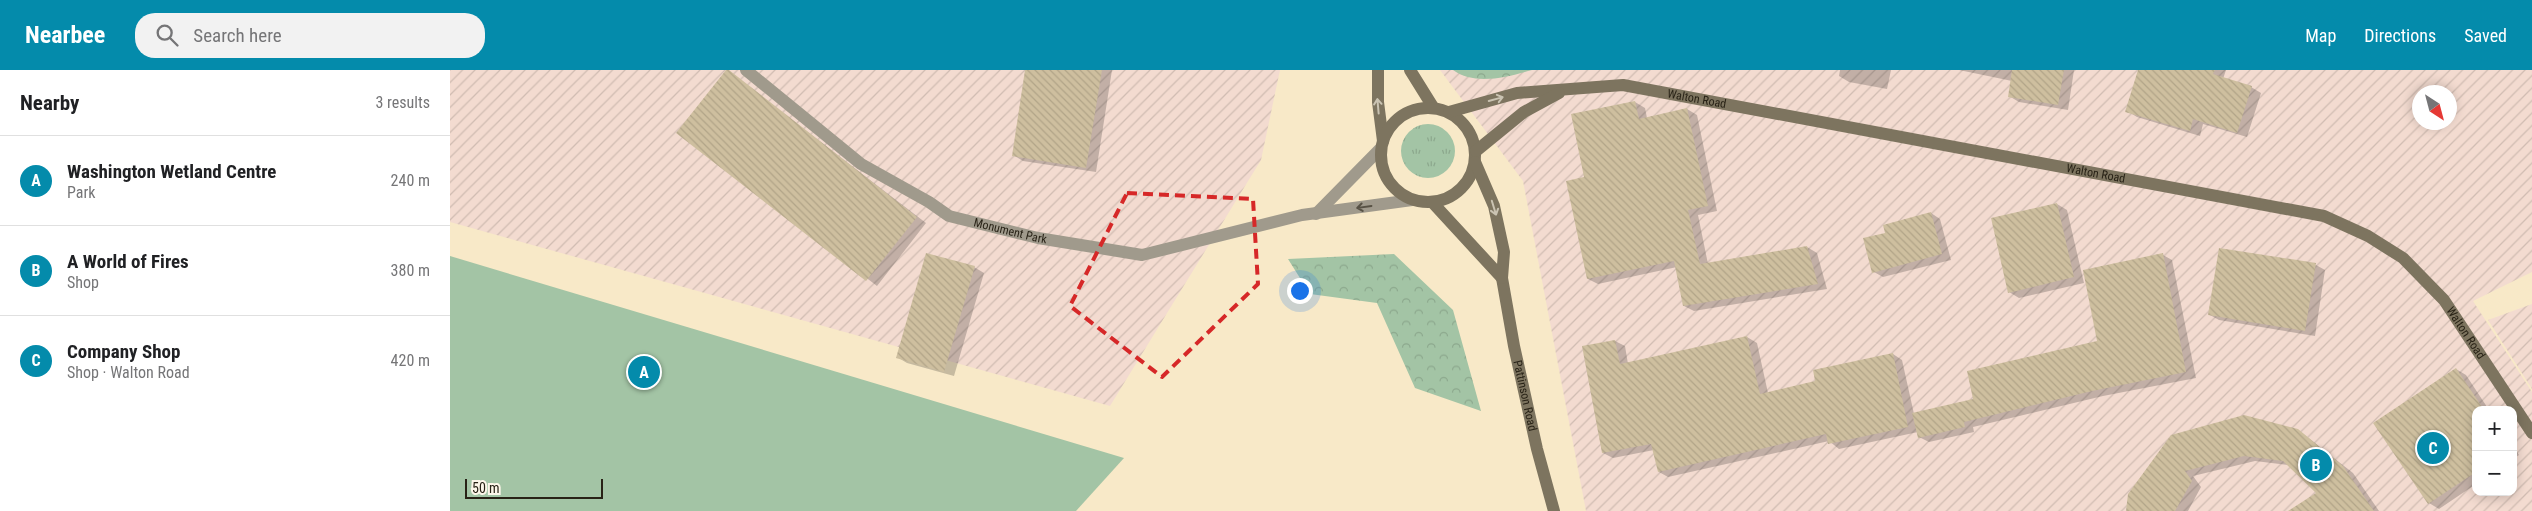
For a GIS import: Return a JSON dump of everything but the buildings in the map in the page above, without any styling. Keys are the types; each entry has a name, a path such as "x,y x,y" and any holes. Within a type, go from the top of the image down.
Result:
{"street":[{"name":"Monument Park","path":"746,70 861,164 929,202 949,216 1038,238 1142,254 1302,215 1412,200"},
{"path":"1316,214 1382,145 1390,126 1402,115 1417,108 1433,108 1449,112 1468,128 1476,157 1470,177 1460,190 1447,198 1432,202 1412,200 1398,192 1388,179 1382,164 1382,145 1378,102 1378,70"},
{"path":"1410,70 1433,108"},
{"name":"Walton Road","path":"1449,112 1518,93 1623,84 2324,216 2368,236 2403,258 2438,294 2532,433"},
{"name":"Walton Road","path":"1476,157 1524,112 1563,90"},
{"name":"Pattinson Road","path":"1476,157 1494,206 1504,252 1502,278 1528,411 1554,511"},
{"path":"1432,202 1502,278"}],"highlighted area":[{"path":"1127,193 1253,199 1258,284 1162,377 1070,306"}],"shaded area":[{"path":"450,70 1280,70 1261,160 1110,406 450,222"},
{"path":"1440,70 2532,70 2532,272 2473,301 2532,392 2532,511 1586,511 1523,181"},
{"path":"2532,304 2532,389 2488,320"}],"green space":[{"path":"1453,70 1532,70 1491,79 1481,79 1471,78"},
{"path":"1428,124 1438,126 1447,132 1453,141 1455,151 1453,161 1447,170 1438,176 1428,178 1418,176 1409,170 1403,161 1401,151 1403,141 1409,132 1418,126"},
{"path":"1394,254 1453,310 1481,411 1415,388 1377,303 1310,294 1288,259"},
{"path":"450,256 1124,458 1076,511 450,511"}],"place":[{"name":"Washington Wetland Centre","path":"644,372"},
{"name":"Company Shop","path":"2433,448"},
{"name":"A World of Fires","path":"2316,465"}]}
